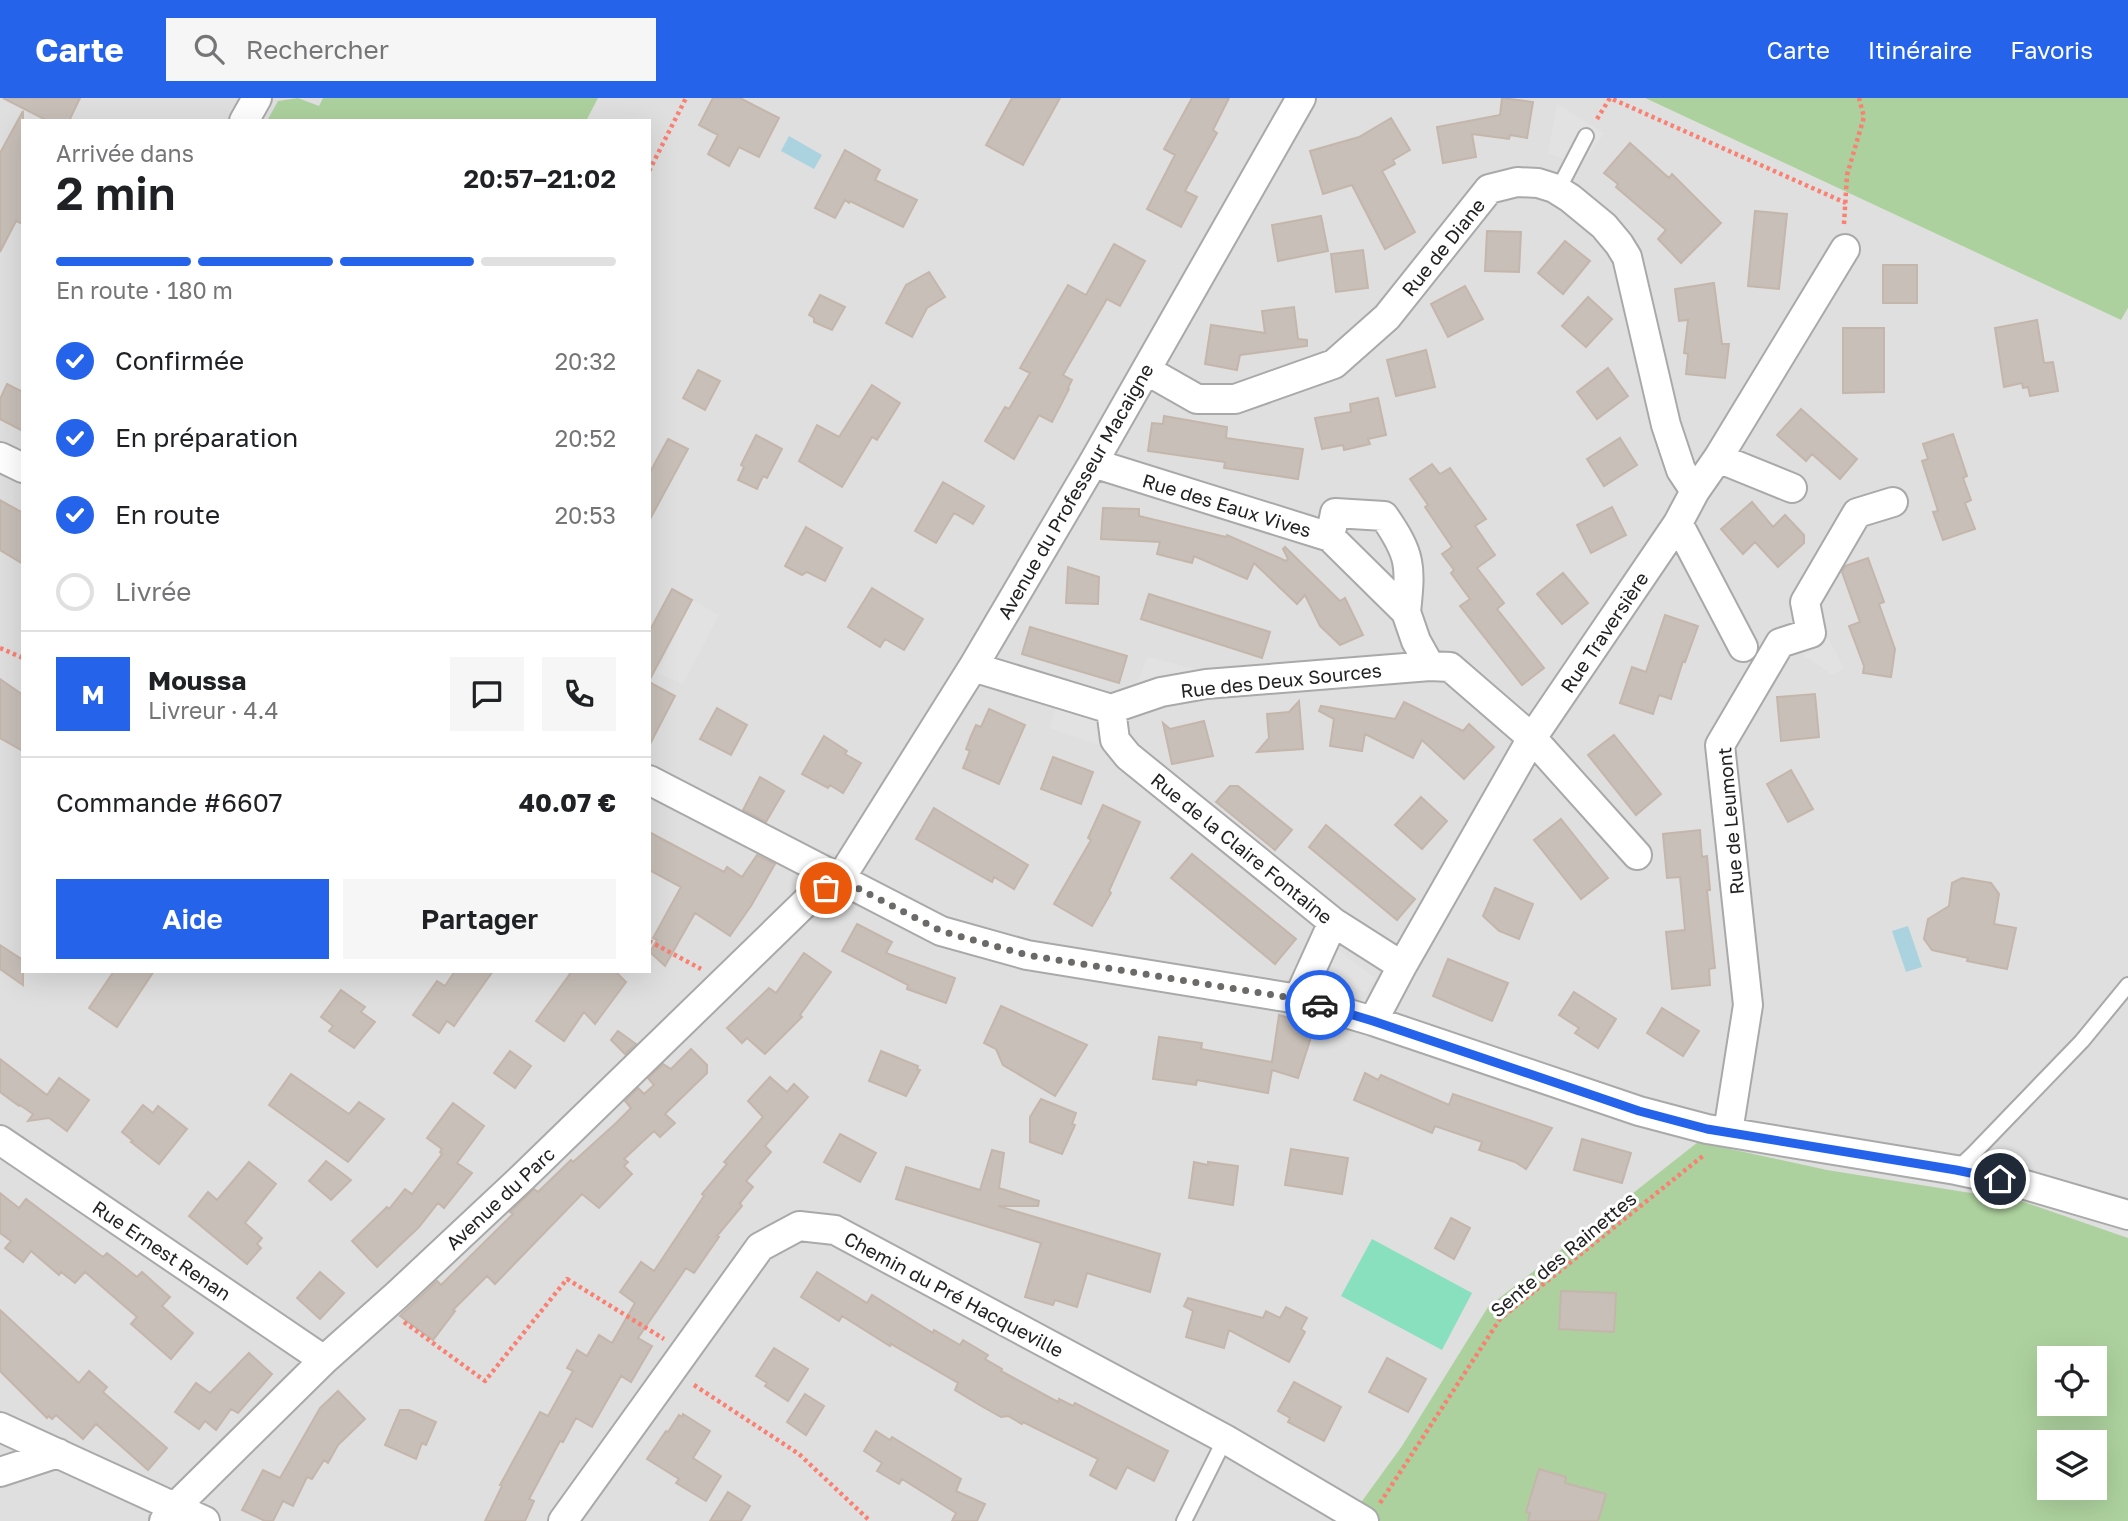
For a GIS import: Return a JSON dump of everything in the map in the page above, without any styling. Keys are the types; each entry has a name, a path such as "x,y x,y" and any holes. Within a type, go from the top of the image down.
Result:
{"street":[{"path":"245,119 257,98"},
{"name":"Avenue du Professeur Macaigne","path":"840,879 973,667 1301,98"},
{"name":"Rue de Diane","path":"1146,370 1197,398 1235,399 1334,364 1387,317 1489,189 1517,182 1538,183 1558,190 1604,226 1627,257 1666,425 1681,470 1695,491"},
{"name":"Rue Traversière","path":"1373,1021 1532,738 1678,523 1844,236"},
{"path":"0,457 21,467"},
{"path":"1718,458 1792,488"},
{"name":"Rue des Eaux Vives","path":"1093,463 1330,537 1406,612 1416,641 1430,666"},
{"name":"Rue de Leumont","path":"1728,1132 1748,1005 1720,745 1780,643 1811,633 1805,603 1857,513 1892,502"},
{"path":"1330,537 1335,513 1384,516 1402,542 1410,573 1406,612"},
{"path":"1678,523 1743,647"},
{"path":"1430,666 1450,667 1532,738 1637,855"},
{"name":"Rue des Deux Sources","path":"1111,709 1161,692 1206,684 1430,666"},
{"path":"973,667 1111,709"},
{"name":"Rue de la Claire Fontaine","path":"1111,709 1115,740 1128,757 1333,922 1402,966"},
{"path":"651,781 941,931 1027,955 1298,999 1373,1021 1639,1111 1728,1132 1956,1170 2022,1184 2128,1215"},
{"name":"Avenue du Parc","path":"166,1517 324,1360 384,1308 524,1176 811,897 840,879"},
{"path":"1298,999 1333,922"},
{"name":"Rue Ernest Renan","path":"0,1140 324,1360"},
{"name":"Chemin du Pré Hacqueville","path":"563,1521 760,1247 799,1226 835,1230 1370,1515"},
{"path":"0,1427 58,1453 166,1517 205,1521"},
{"path":"0,1472 58,1453"}],"lane":[{"path":"1558,190 1586,136"},
{"path":"1956,1170 2082,1041 2128,985"},
{"path":"1184,1521 1226,1439"}],"path":[{"path":"651,167 686,98"},
{"path":"1586,136 1609,98 1846,203"},
{"path":"1844,236 1847,175 1864,117 1859,98"},
{"path":"0,648 21,657"},
{"path":"651,942 725,982"},
{"name":"Sente des Rainettes","path":"1370,1515 1500,1319 1648,1201 1728,1132"},
{"path":"384,1308 485,1381 567,1279 799,1454 870,1521"}],"shaded area":[{"path":"0,98 1645,98 2121,320 2128,308 2128,1521 0,1521"},
{"path":"1557,104 1604,133 1582,164 1548,154"},
{"path":"692,600 719,615 683,684 658,673"},
{"path":"1828,638 1844,668 1833,675 1803,655 1800,647"},
{"path":"1148,657 1211,673 1127,704"},
{"path":"1059,693 1111,709 1100,745 1050,728"},
{"path":"1338,950 1375,978 1366,993 1327,972"}],"green space":[{"path":"298,98 319,106 323,98 598,98 587,119 268,119 278,101"},
{"path":"1645,98 2128,98 2128,308 2121,320"},
{"path":"1698,1142 1827,1170 2021,1201 2128,1238 2128,1521 1377,1521 1357,1508 1402,1446 1488,1307"},
{"path":"1372,1239 1472,1293 1442,1350 1341,1296"}],"water":[{"path":"789,136 822,155 814,169 781,151"},
{"path":"1908,926 1922,967 1906,972 1892,931"}],"building":[{"path":"3,98 80,98 70,119 44,119"},
{"path":"713,98 740,98 779,118 759,157 739,147 729,166 708,154 718,135 699,125"},
{"path":"1012,98 1060,98 1023,165 986,145"},
{"path":"1192,98 1229,98 1213,130 1217,133 1185,191 1197,197 1181,227 1147,209 1175,155 1164,149"},
{"path":"1502,98 1533,102 1527,138 1510,135 1509,139 1472,134 1476,157 1443,163 1437,127 1500,115"},
{"path":"23,111 21,223 16,221 0,252 0,153"},
{"path":"1391,118 1410,150 1393,160 1395,164 1382,171 1415,232 1385,249 1352,185 1323,194 1310,151 1359,137"},
{"path":"1630,143 1669,178 1672,174 1721,223 1681,263 1658,239 1666,230 1616,187 1618,184 1604,173"},
{"path":"845,150 880,170 875,180 917,200 903,227 850,201 849,203 845,200 835,218 815,208"},
{"path":"1755,211 1787,214 1779,289 1748,286"},
{"path":"1321,216 1328,251 1278,261 1272,225"},
{"path":"1487,231 1521,232 1519,272 1485,271"},
{"path":"1565,241 1590,261 1563,294 1538,273"},
{"path":"1114,244 1145,261 1120,306 1107,299 1063,375 1072,380 1052,422 1039,415 1014,459 985,441 1005,407 1009,409 1030,373 1020,368 1068,285 1086,295"},
{"path":"1363,250 1368,288 1336,292 1331,254"},
{"path":"1883,265 1917,265 1917,303 1883,303"},
{"path":"929,272 945,297 927,308 912,337 886,323 906,285"},
{"path":"1714,283 1722,344 1729,344 1725,378 1686,374 1688,354 1684,353 1688,320 1679,321 1675,289"},
{"path":"1465,286 1483,319 1448,337 1431,304"},
{"path":"820,295 845,307 832,330 814,322 814,318 809,315"},
{"path":"1588,297 1612,319 1586,347 1562,326"},
{"path":"1294,307 1298,339 1307,340 1307,346 1240,355 1237,370 1205,364 1211,325 1265,333 1262,311"},
{"path":"2037,320 2044,363 2053,362 2058,391 2030,396 2028,387 2023,388 2022,383 2004,387 1995,328"},
{"path":"1843,328 1884,328 1884,392 1843,393"},
{"path":"1426,350 1435,387 1396,396 1387,360"},
{"path":"1608,368 1628,396 1597,419 1577,392"},
{"path":"698,370 720,381 705,410 683,398"},
{"path":"7,384 21,391 21,430 0,419 0,399"},
{"path":"872,385 900,403 877,440 872,437 842,487 799,461 817,425 839,437"},
{"path":"1378,398 1386,435 1368,439 1370,444 1344,450 1343,445 1322,449 1315,418 1351,412 1350,404"},
{"path":"1801,409 1857,459 1840,479 1812,454 1806,461 1777,435"},
{"path":"1164,416 1227,427 1226,438 1303,449 1298,479 1224,468 1225,462 1148,451 1152,423 1163,424"},
{"path":"1953,434 1967,476 1963,478 1971,500 1965,503 1975,529 1943,540 1933,512 1938,511 1922,461 1928,459 1923,444"},
{"path":"756,435 782,449 767,478 763,476 757,489 738,480 744,467 741,465"},
{"path":"1620,438 1637,465 1604,486 1587,459"},
{"path":"668,439 688,449 651,517 651,470"},
{"path":"1432,464 1440,474 1450,468 1486,519 1475,526 1495,555 1477,568 1504,603 1497,609 1544,668 1522,685 1460,606 1470,599 1451,573 1454,570 1442,554 1452,547 1410,479"},
{"path":"943,482 984,506 973,524 954,513 936,543 915,531"},
{"path":"0,500 21,512 21,563 0,550"},
{"path":"1752,502 1773,527 1785,515 1804,535 1804,543 1778,567 1755,542 1743,554 1721,529"},
{"path":"1612,507 1626,535 1591,553 1577,525"},
{"path":"1103,508 1139,509 1139,516 1226,537 1227,535 1286,561 1288,559 1283,549 1285,547 1340,601 1345,598 1363,635 1340,645 1320,626 1305,595 1297,604 1254,563 1247,579 1194,556 1192,563 1157,554 1160,542 1101,539"},
{"path":"806,527 842,548 825,581 807,572 802,575 785,566"},
{"path":"1868,558 1884,602 1879,604 1895,649 1891,677 1863,673 1864,666 1849,626 1860,622 1842,572 1845,566"},
{"path":"1068,567 1099,577 1098,604 1066,603"},
{"path":"1563,573 1588,603 1562,624 1537,594"},
{"path":"872,588 923,619 904,650 885,639 880,647 848,627"},
{"path":"672,589 692,600 651,677 651,628"},
{"path":"1149,594 1270,632 1262,658 1141,619"},
{"path":"1665,615 1698,626 1671,699 1659,695 1653,714 1620,703 1632,667 1646,672"},
{"path":"1030,627 1127,656 1119,683 1022,654"},
{"path":"0,679 21,694 21,750 0,738"},
{"path":"651,683 675,696 651,742"},
{"path":"1815,694 1819,737 1781,741 1777,697"},
{"path":"1299,701 1303,749 1257,752 1269,738 1267,714 1289,712"},
{"path":"1404,702 1463,731 1469,724 1494,747 1464,779 1422,740 1413,758 1365,734 1362,751 1330,746 1334,719 1319,711 1321,706 1395,719"},
{"path":"717,708 747,725 731,755 700,739"},
{"path":"989,709 1025,725 999,784 963,768 970,751 966,749 971,736 976,725 981,727"},
{"path":"1204,721 1213,756 1172,764 1163,723 1170,729"},
{"path":"1614,735 1661,794 1636,815 1588,755"},
{"path":"824,736 847,751 845,754 861,763 843,793 802,774"},
{"path":"1053,757 1093,772 1081,804 1041,789"},
{"path":"1791,770 1813,809 1788,822 1767,784"},
{"path":"760,777 784,791 766,822 743,810"},
{"path":"1230,786 1238,786 1292,830 1275,850 1216,802"},
{"path":"1421,797 1447,821 1422,849 1395,825"},
{"path":"1103,805 1140,822 1109,891 1111,893 1092,926 1054,904 1091,840 1088,838"},
{"path":"934,808 1028,865 1014,889 994,877 992,882 916,839"},
{"path":"1561,819 1608,878 1581,899 1534,840"},
{"path":"1326,825 1415,899 1397,920 1309,847"},
{"path":"1700,830 1702,857 1707,856 1710,890 1707,890 1715,968 1709,969 1710,985 1672,989 1666,932 1685,930 1680,877 1667,878 1663,834"},
{"path":"651,833 724,872 727,867 742,877 757,855 775,864 730,936 695,913 665,966 651,953 657,940 653,938 681,887 651,871"},
{"path":"1192,854 1296,939 1275,964 1171,878"},
{"path":"1962,878 1991,883 1999,894 1994,924 2016,928 2007,969 1932,950 1924,939 1928,919 1949,906 1952,883"},
{"path":"1495,888 1533,904 1519,939 1499,931 1483,916"},
{"path":"857,924 892,942 886,953 955,978 946,1003 907,989 908,985 842,951"},
{"path":"0,945 21,959 23,985 0,969"},
{"path":"804,953 831,972 800,1015 802,1017 765,1054 747,1038 742,1043 727,1028 769,988 776,993"},
{"path":"1448,959 1508,983 1492,1021 1433,996"},
{"path":"113,973 153,973 117,1027 89,1008"},
{"path":"454,973 492,973 454,1026 447,1021 439,1033 413,1015 437,981 445,986"},
{"path":"571,973 617,973 626,982 595,1024 584,1012 564,1041 536,1021"},
{"path":"341,990 365,1007 361,1012 375,1022 354,1048 329,1031 333,1026 321,1017"},
{"path":"1574,992 1616,1019 1598,1048 1575,1033 1579,1028 1559,1015"},
{"path":"1001,1006 1087,1045 1055,1096 1003,1065 996,1049 984,1043"},
{"path":"1662,1008 1699,1031 1683,1056 1647,1033"},
{"path":"1279,1015 1310,1024 1307,1033 1312,1034 1298,1078 1272,1070 1268,1093 1197,1080 1196,1085 1153,1079 1159,1037 1202,1043 1201,1049 1272,1062"},
{"path":"618,1031 636,1044 625,1054 611,1040"},
{"path":"691,1049 707,1065 707,1073 665,1114 675,1123 660,1137 654,1131 624,1159 628,1162 624,1166 632,1174 599,1208 582,1194 495,1284 487,1276 453,1310 455,1311 433,1340 400,1316 437,1281 441,1285 513,1214 510,1212 534,1189 538,1192 571,1160 573,1162 615,1124 631,1108 625,1101 638,1088 644,1094 654,1085 648,1078 663,1064 671,1069"},
{"path":"510,1051 531,1066 515,1088 494,1073"},
{"path":"881,1051 918,1066 917,1069 920,1070 906,1096 869,1081"},
{"path":"0,1059 47,1095 59,1078 89,1100 67,1131 49,1118 28,1121 33,1114 0,1092"},
{"path":"1365,1073 1378,1080 1381,1075 1449,1105 1453,1094 1552,1128 1526,1169 1515,1162 1479,1150 1482,1142 1435,1126 1432,1133 1354,1100"},
{"path":"291,1074 349,1114 359,1102 384,1119 348,1162 269,1105"},
{"path":"770,1077 787,1092 794,1084 808,1097 765,1146 771,1152 746,1181 753,1187 740,1203 742,1206 717,1236 719,1237 694,1273 686,1268 638,1338 652,1346 631,1382 621,1376 592,1427 576,1418 563,1442 560,1441 529,1499 534,1501 525,1521 485,1521 502,1486 500,1485 540,1412 548,1416 573,1371 567,1368 577,1350 587,1356 599,1335 612,1343 635,1303 620,1292 641,1262 654,1271 704,1196 702,1194 727,1164 724,1162 763,1117 748,1101"},
{"path":"1041,1099 1076,1113 1072,1124 1075,1125 1062,1154 1030,1142 1030,1117"},
{"path":"453,1103 484,1126 457,1163 472,1173 444,1208 438,1203 419,1227 377,1267 352,1241 387,1207 389,1209 405,1189 412,1194 442,1154 442,1149 427,1138"},
{"path":"143,1105 153,1113 158,1106 187,1129 159,1164 122,1132"},
{"path":"840,1134 876,1153 860,1182 824,1162"},
{"path":"1582,1139 1631,1153 1622,1183 1574,1170"},
{"path":"1291,1149 1348,1158 1342,1194 1285,1185"},
{"path":"992,1150 1004,1153 999,1188 1039,1201 1038,1206 998,1206 1160,1254 1150,1292 1087,1273 1077,1307 1055,1300 1053,1305 1025,1297 1041,1243 896,1199 906,1167 980,1190"},
{"path":"326,1161 351,1180 331,1200 309,1181"},
{"path":"249,1162 276,1184 245,1223 262,1238 257,1244 261,1248 247,1264 189,1216 208,1192 217,1200"},
{"path":"1194,1162 1238,1166 1233,1205 1189,1198"},
{"path":"0,1193 19,1208 26,1199 103,1257 107,1253 137,1277 142,1272 170,1297 162,1306 193,1333 171,1359 131,1324 137,1317 85,1272 75,1283 61,1272 59,1275 31,1251 23,1262 5,1248 11,1241 0,1233"},
{"path":"1451,1218 1470,1228 1454,1259 1435,1248"},
{"path":"320,1272 344,1293 320,1319 297,1298"},
{"path":"817,1272 867,1303 872,1295 933,1333 934,1330 960,1345 963,1340 988,1355 985,1359 1002,1369 1001,1371 1058,1402 1059,1399 1073,1406 1075,1403 1168,1451 1154,1481 1127,1467 1116,1489 1090,1475 1098,1459 1023,1422 1022,1424 1008,1416 1001,1417 955,1390 958,1383 842,1316 839,1321 801,1297"},
{"path":"1561,1291 1616,1293 1614,1332 1559,1329"},
{"path":"1188,1298 1263,1318 1266,1311 1280,1318 1286,1307 1307,1318 1301,1329 1305,1332 1289,1362 1229,1330 1224,1348 1186,1337 1193,1311 1184,1306"},
{"path":"0,1310 79,1383 89,1371 107,1387 103,1392 167,1448 148,1470 96,1424 83,1439 56,1415 52,1419 49,1416 47,1418 0,1371"},
{"path":"774,1348 808,1369 788,1401 765,1386 767,1383 756,1376"},
{"path":"249,1353 272,1374 238,1413 231,1409 216,1430 205,1421 199,1429 175,1412 196,1383 210,1393"},
{"path":"1387,1358 1426,1379 1408,1412 1369,1392"},
{"path":"1294,1382 1341,1407 1324,1441 1288,1422 1290,1418 1278,1411"},
{"path":"338,1391 365,1419 338,1445 328,1463 324,1460 312,1479 307,1477 293,1506 283,1501 273,1521 265,1521 242,1510 263,1470 280,1478 320,1408"},
{"path":"805,1394 824,1406 806,1435 787,1422"},
{"path":"400,1410 409,1410 436,1422 426,1445 422,1443 416,1459 385,1445"},
{"path":"683,1414 710,1431 693,1458 721,1476 706,1501 676,1483 679,1479 647,1459 666,1431 668,1432 679,1415 682,1417"},
{"path":"876,1431 890,1440 892,1437 961,1479 956,1491 985,1504 977,1521 952,1521 956,1513 902,1479 899,1484 877,1471 882,1463 864,1451"},
{"path":"1539,1469 1566,1477 1565,1483 1606,1494 1598,1521 1528,1521 1530,1513 1526,1512"},
{"path":"728,1492 750,1506 741,1521 710,1521"}],"way so far":[{"path":"826,888 840,879 941,931 1027,955 1298,999 1320,1005"}],"route":[{"path":"1320,1005 1639,1111 1707,1129 2000,1179"}]}
